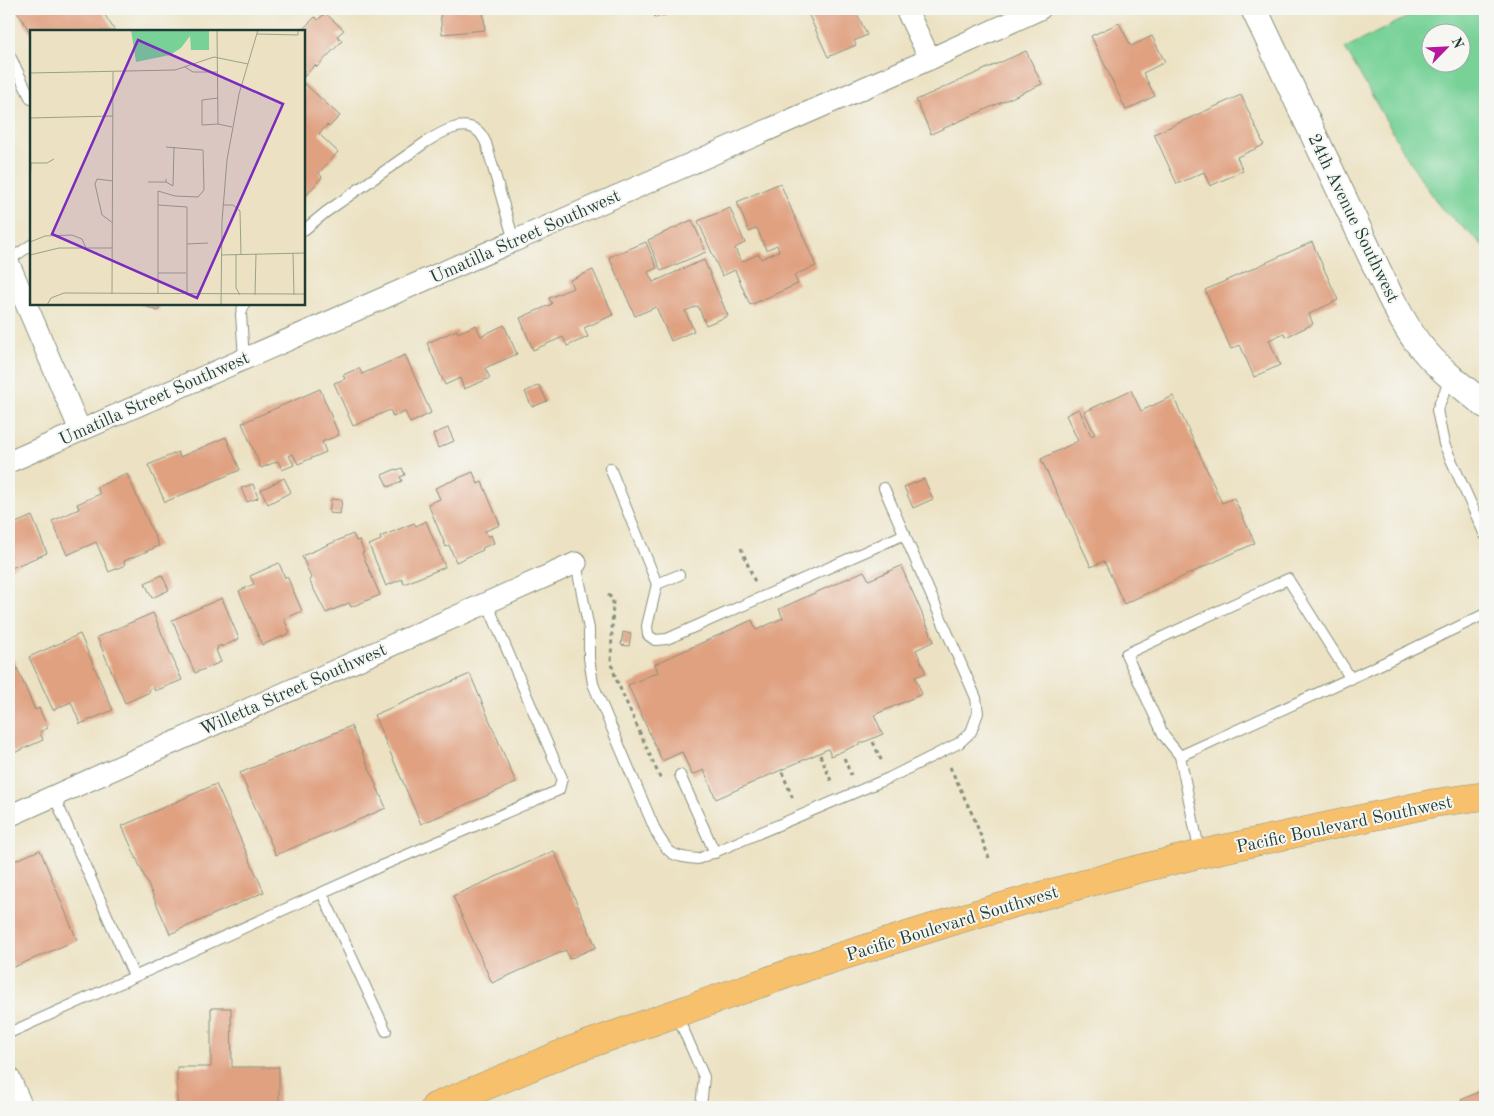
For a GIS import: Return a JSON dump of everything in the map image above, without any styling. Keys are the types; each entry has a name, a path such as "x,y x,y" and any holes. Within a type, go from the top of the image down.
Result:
{"main road":[{"name":"Pacific Boulevard Southwest","path":"435,1107 569,1051 807,967 926,930 1131,871 1200,854 1434,803 1485,796"}],"street":[{"path":"906,9 930,60"},
{"name":"Umatilla Street Southwest","path":"9,462 930,60 1040,9"},
{"name":"24th Avenue Southwest","path":"1254,9 1402,318 1421,347 1435,363 1485,405"},
{"path":"9,264 80,430"},
{"name":"Willetta Street Southwest","path":"9,816 576,562"},
{"path":"9,1077 22,1107"}],"lane":[{"path":"9,54 30,97"},
{"path":"305,229 326,212 440,133 453,128 467,126 478,131 486,143 514,241"},
{"path":"9,260 30,246"},
{"path":"244,305 241,314 244,358"},
{"path":"1451,376 1437,410 1444,444 1485,535"},
{"path":"610,468 657,584 647,626 648,635 655,640 667,639 905,534"},
{"path":"576,562 589,629 589,658 593,684 656,832 666,849 678,858 698,859 918,765 959,743 971,732 978,713 976,698 884,488"},
{"path":"657,584 679,575"},
{"path":"1200,854 1180,756 1164,736 1126,654 1288,580 1350,679"},
{"path":"9,1033 134,976 559,790 562,778 487,603"},
{"path":"1180,756 1350,679 1485,614"},
{"path":"680,775 715,853"},
{"path":"54,796 134,976"},
{"path":"322,893 386,1031"},
{"path":"676,1014 704,1077 701,1107"}],"path":[{"path":"741,548 756,584"},
{"path":"608,595 613,598 611,662 616,679 664,788"},
{"path":"820,755 839,800"},
{"path":"949,764 974,818 989,858"},
{"path":"782,772 800,816"}],"green space":[{"path":"1424,9 1485,9 1485,247 1441,208 1408,159 1345,48"}],"building":[{"path":"20,9 101,9 114,30 30,30 30,32 17,11"},
{"path":"440,9 483,9 485,30 442,34"},
{"path":"652,9 666,9 668,14 655,18"},
{"path":"806,9 855,9 867,35 854,41 856,45 828,57"},
{"path":"325,13 344,30 337,36 342,41 317,67 315,65 305,76 305,30 302,30 315,17 318,20"},
{"path":"1119,23 1131,46 1152,36 1165,62 1143,73 1155,96 1126,110 1091,36"},
{"path":"1026,51 1042,84 931,134 916,100"},
{"path":"305,84 340,116 329,127 327,125 319,134 338,152 319,173 322,177 305,197"},
{"path":"1241,95 1264,145 1237,157 1243,171 1210,186 1204,172 1177,184 1154,134"},
{"path":"780,183 816,266 794,275 798,284 750,305 735,270 722,276 698,221 730,208 745,243 735,248 741,262 759,254 761,259 779,251 777,245 766,250 757,228 749,232 737,202"},
{"path":"692,220 706,252 661,271 648,240"},
{"path":"646,242 657,268 648,272 653,282 704,260 728,316 706,325 698,306 685,311 694,331 671,341 656,307 635,316 609,257"},
{"path":"1312,242 1338,300 1309,314 1313,324 1286,337 1284,333 1269,340 1280,365 1254,377 1240,345 1231,349 1205,290"},
{"path":"593,270 613,315 584,328 588,337 567,346 563,337 533,350 520,318 552,304 549,298 573,288 570,280"},
{"path":"143,305 161,305 158,311"},
{"path":"476,325 481,336 504,325 517,354 485,368 490,378 464,389 460,378 445,385 427,343 457,330 458,333"},
{"path":"405,355 431,413 410,423 405,412 393,417 390,410 353,426 334,383 345,379 343,375 359,368 362,374"},
{"path":"539,385 547,401 532,407 525,392"},
{"path":"320,389 339,435 322,442 326,452 298,464 293,454 289,456 294,465 282,470 278,461 261,468 242,423"},
{"path":"1131,390 1141,411 1173,396 1222,503 1234,498 1255,543 1124,604 1104,561 1091,567 1041,459 1078,441 1066,415 1079,409 1091,436 1095,434 1084,412"},
{"path":"448,428 454,441 438,448 433,434"},
{"path":"226,437 240,470 165,502 148,465 178,452 180,457"},
{"path":"402,468 405,475 400,477 402,481 388,487 382,475"},
{"path":"473,472 478,484 482,482 500,525 485,531 488,537 491,535 494,543 456,562 449,545 446,547 428,504 440,499 435,488"},
{"path":"127,474 159,546 124,561 125,565 109,572 96,542 67,555 52,521 79,509 77,504 100,494 97,487"},
{"path":"284,478 291,492 268,504 261,490"},
{"path":"924,479 933,499 913,508 904,487"},
{"path":"253,484 258,498 247,502 241,488"},
{"path":"331,499 342,500 340,514 329,513"},
{"path":"32,516 47,553 9,569 9,526"},
{"path":"426,521 445,567 404,584 402,579 386,586 369,545 381,540 380,537 414,523 416,526"},
{"path":"353,534 356,541 359,540 364,552 362,553 380,595 351,607 349,603 326,613 309,580 311,578 302,556"},
{"path":"279,563 285,578 287,576 302,611 284,619 290,633 262,645 239,591 254,584 250,576"},
{"path":"901,566 934,641 916,650 926,673 915,677 922,694 874,715 883,734 831,756 828,749 716,799 704,770 692,775 682,752 662,761 628,685 658,672 655,664 752,620 756,630 783,618 779,609 864,571 869,580"},
{"path":"162,575 169,590 152,598 145,583"},
{"path":"222,598 239,639 217,647 218,649 216,650 221,662 195,673 172,620"},
{"path":"153,613 182,680 155,691 153,687 149,689 150,692 125,703 97,637"},
{"path":"623,632 631,634 629,646 621,645"},
{"path":"80,634 113,710 80,724 71,702 53,710 29,657"},
{"path":"12,656 35,710 39,708 48,728 40,732 43,740 14,753 9,743 9,657"},
{"path":"470,674 516,783 421,824 374,715"},
{"path":"351,726 386,808 276,855 240,773"},
{"path":"216,784 264,892 170,934 122,826"},
{"path":"40,850 77,940 14,967 9,955 9,863"},
{"path":"554,851 596,947 569,959 566,950 492,983 453,896"},
{"path":"211,1008 231,1008 232,1067 279,1067 279,1107 177,1107 177,1067 211,1067"},
{"path":"1485,1089 1485,1107 1464,1107 1461,1100"}]}
